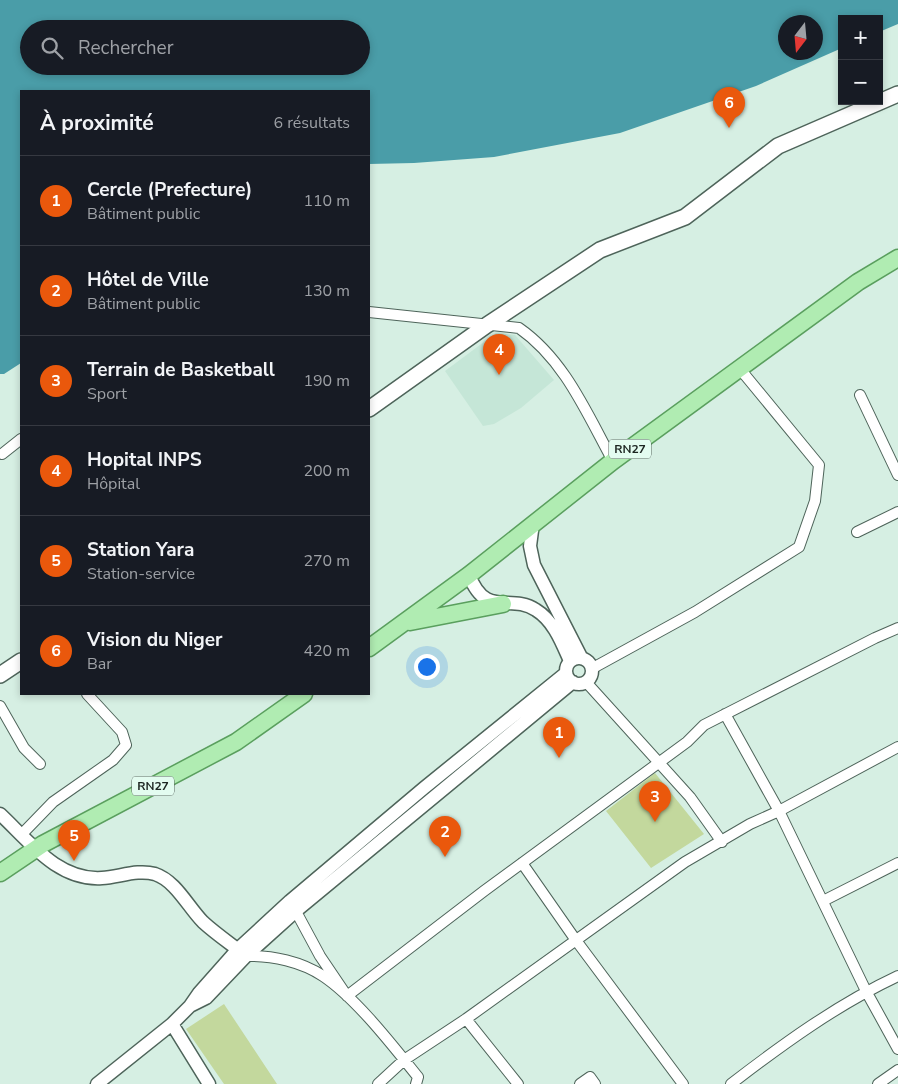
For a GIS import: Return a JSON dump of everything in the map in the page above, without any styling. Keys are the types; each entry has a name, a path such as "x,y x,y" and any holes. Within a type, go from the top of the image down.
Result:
{"main road":[{"path":"370,408 487,325 600,250 685,217 778,146 898,94"},
{"name":"RN27","path":"370,647 469,575 613,461 858,282 898,258"},
{"path":"405,623 503,604"},
{"path":"0,675 20,662"},
{"name":"RN27","path":"0,873 36,848 236,742 303,695"}],"street":[{"path":"370,312 519,328 529,335 552,359 571,384 613,461"},
{"path":"97,1084 172,1024 190,1006 199,993 293,906 335,871 433,798 500,735 575,671 586,659 592,668 695,612 799,547 815,501 819,466 740,369"},
{"path":"860,395 898,475"},
{"path":"2,454 20,440"},
{"path":"857,532 898,512"},
{"path":"533,523 530,546 534,565 575,671"},
{"path":"469,575 478,593 503,604 524,605 535,609 546,618 557,634 575,671 660,762 690,797 722,842"},
{"path":"347,996 522,863 687,742 704,725 898,628"},
{"path":"22,834 53,802 113,760 126,745 122,732 88,695"},
{"path":"0,706 24,748 40,764"},
{"path":"725,714 779,811 866,991 898,1049"},
{"path":"335,871 424,788 500,735"},
{"path":"378,1084 404,1060 466,1019 685,862 750,824 779,811 898,747"},
{"path":"424,788 433,798"},
{"path":"0,814 60,868 84,877 109,878 145,872 165,879 203,922 242,953 272,958 309,968 324,976 347,996 404,1060 419,1082"},
{"path":"522,863 575,940 683,1084"},
{"path":"823,901 898,864"},
{"path":"293,906 320,956 347,996"},
{"path":"731,1084 772,1052 866,991 898,976"},
{"path":"466,1019 518,1084"},
{"path":"172,1024 209,1084"},
{"path":"878,1084 898,1070"},
{"path":"580,1084 590,1077 595,1084"}],"shaded area":[{"path":"496,333 515,335 554,380 521,408 494,424 483,426 445,371"}],"green space":[{"path":"655,773 704,834 651,868 606,811"},
{"path":"224,1004 277,1084 224,1084 186,1029"}],"water":[{"path":"0,0 898,0 898,24 883,30 883,15 838,15 838,50 823,56 823,15 778,15 778,60 815,60 756,86 620,133 494,157 370,164 370,90 20,90 20,364 4,374 0,374"}],"place":[{"name":"Vision du Niger","path":"729,128"},
{"name":"Hopital INPS","path":"499,375"},
{"name":"Cercle (Prefecture)","path":"559,758"},
{"name":"Terrain de Basketball","path":"655,822"},
{"name":"Hôtel de Ville","path":"445,857"},
{"name":"Station Yara","path":"74,861"}]}
